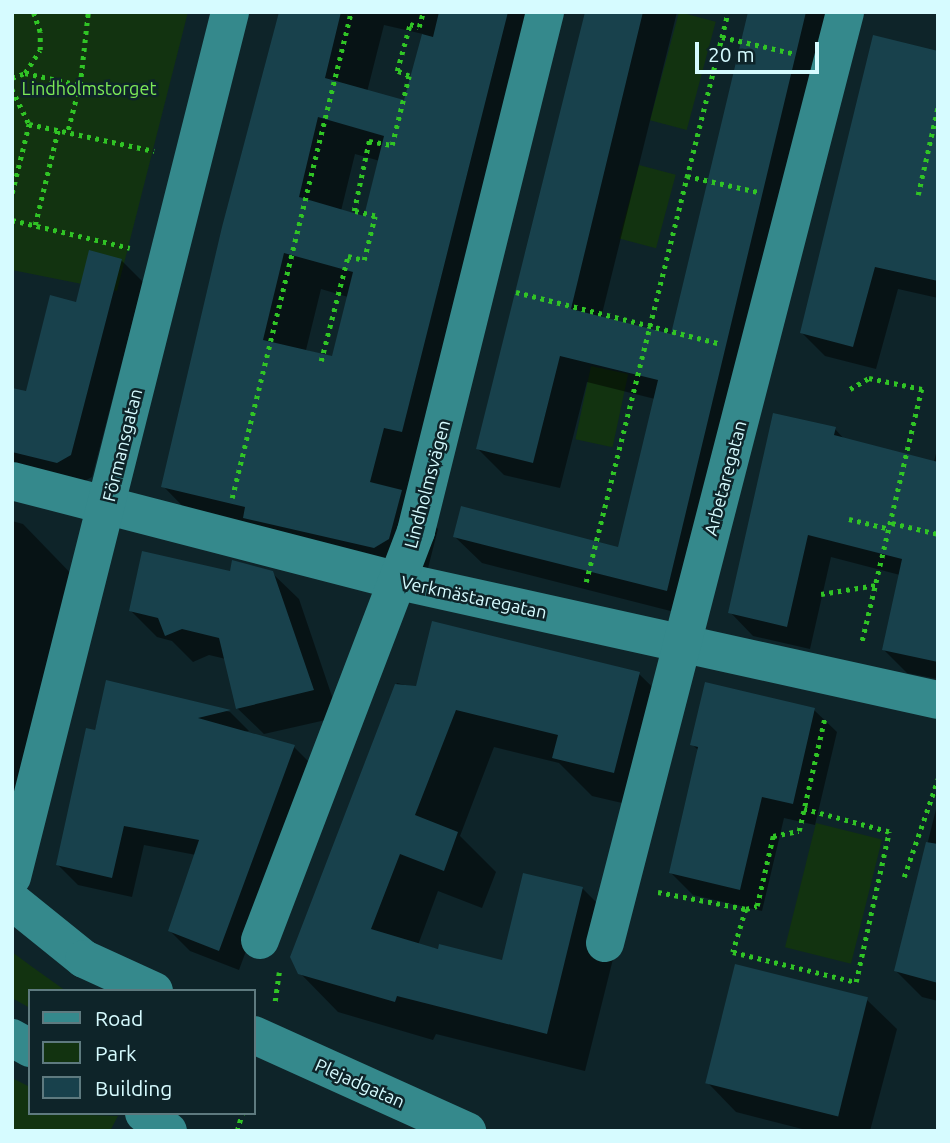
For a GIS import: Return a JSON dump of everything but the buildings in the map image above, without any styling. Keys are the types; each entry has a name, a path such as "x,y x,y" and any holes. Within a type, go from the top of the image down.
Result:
{"street":[{"name":"Förmansgatan","path":"12,877 230,12"},
{"name":"Lindholmsvägen","path":"260,940 400,581 545,12"},
{"name":"Arbetaregatan","path":"605,943 845,12"},
{"name":"Verkmästaregatan","path":"12,481 400,581 682,643 839,694 938,700"},
{"path":"12,901 84,960 149,989"},
{"path":"12,1038 28,1047"},
{"name":"Plejadgatan","path":"259,1038 467,1131"}],"path":[{"path":"25,73 40,50 40,32 33,12"},
{"path":"68,132 80,85 88,12"},
{"path":"223,535 351,12"},
{"path":"321,362 348,256 364,260 375,216 354,211 369,141 392,145 409,76 397,71 410,24 419,27 423,12"},
{"path":"577,620 728,12"},
{"path":"722,37 832,62"},
{"path":"12,78 25,73 80,85"},
{"path":"12,89 29,124 12,193"},
{"path":"918,195 938,106"},
{"path":"29,124 193,160"},
{"path":"35,225 58,130"},
{"path":"687,176 797,201"},
{"path":"12,220 169,258"},
{"path":"478,282 757,353"},
{"path":"620,885 746,909 757,906 773,836 799,831 839,694 876,584 922,389 869,378 850,389"},
{"path":"849,519 938,534"},
{"path":"821,594 876,584"},
{"path":"904,877 938,779"},
{"path":"746,909 733,952 856,982 889,832 804,809"},
{"path":"259,1038 282,976 260,940"}],"green space":[{"name":"Lindholmstorget","path":"12,12 188,12 117,291 12,270"},
{"path":"679,12 716,22 687,130 650,120"},
{"path":"639,165 676,175 656,248 619,238"},
{"path":"591,366 628,374 613,447 575,439"},
{"path":"816,823 882,839 851,964 785,947"},
{"path":"12,952 63,989 28,989 28,1007 12,998"},
{"path":"12,1078 28,1086 28,1115 118,1116 110,1131 12,1131"}]}
